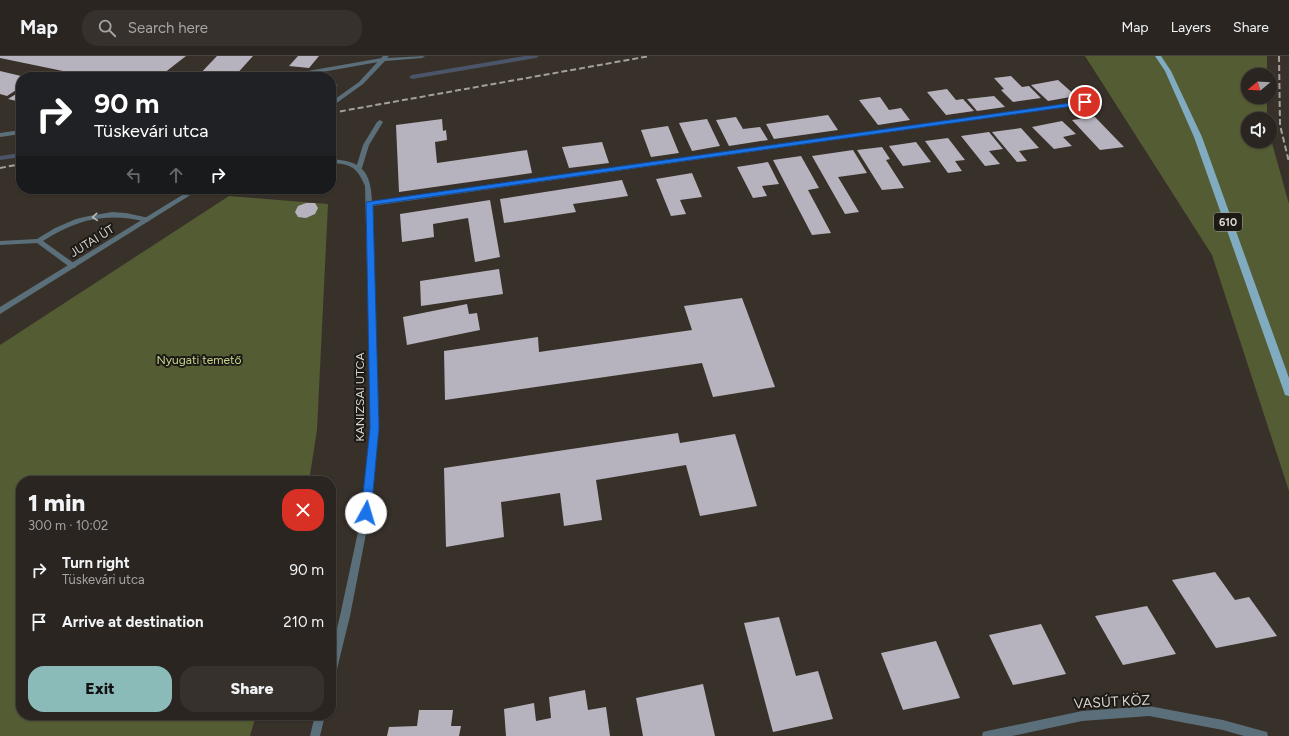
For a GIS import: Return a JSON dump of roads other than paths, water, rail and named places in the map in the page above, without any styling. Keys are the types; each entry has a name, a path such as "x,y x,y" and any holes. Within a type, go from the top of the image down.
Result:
{"main road":[{"name":"610","path":"1158,56 1168,71 1198,137 1289,392"}],"street":[{"path":"311,72 384,58 422,56"},
{"path":"336,102 348,94 366,78 384,58"},
{"path":"369,204 1085,102"},
{"path":"336,162 350,164 359,168 366,145 380,122"},
{"path":"0,135 16,133"},
{"name":"KANIZSAI UTCA","path":"336,653 366,513 375,428 368,186 359,168"},
{"name":"JUTAI ÚT","path":"0,311 188,194"},
{"path":"0,243 38,241 57,228 87,218 122,214 147,220"},
{"path":"38,241 73,266"},
{"name":"VASÚT KÖZ","path":"987,736 1082,716 1149,712 1223,725 1263,736"},
{"path":"315,736 319,720"}],"waterway":[{"path":"412,77 536,56"},
{"path":"0,158 16,156"}],"railway":[{"path":"336,112 650,56"},
{"path":"1279,56 1280,125 1289,162"},
{"path":"0,168 16,165"}],"park label":[{"name":"Nyugati temető","path":"199,360"}]}
